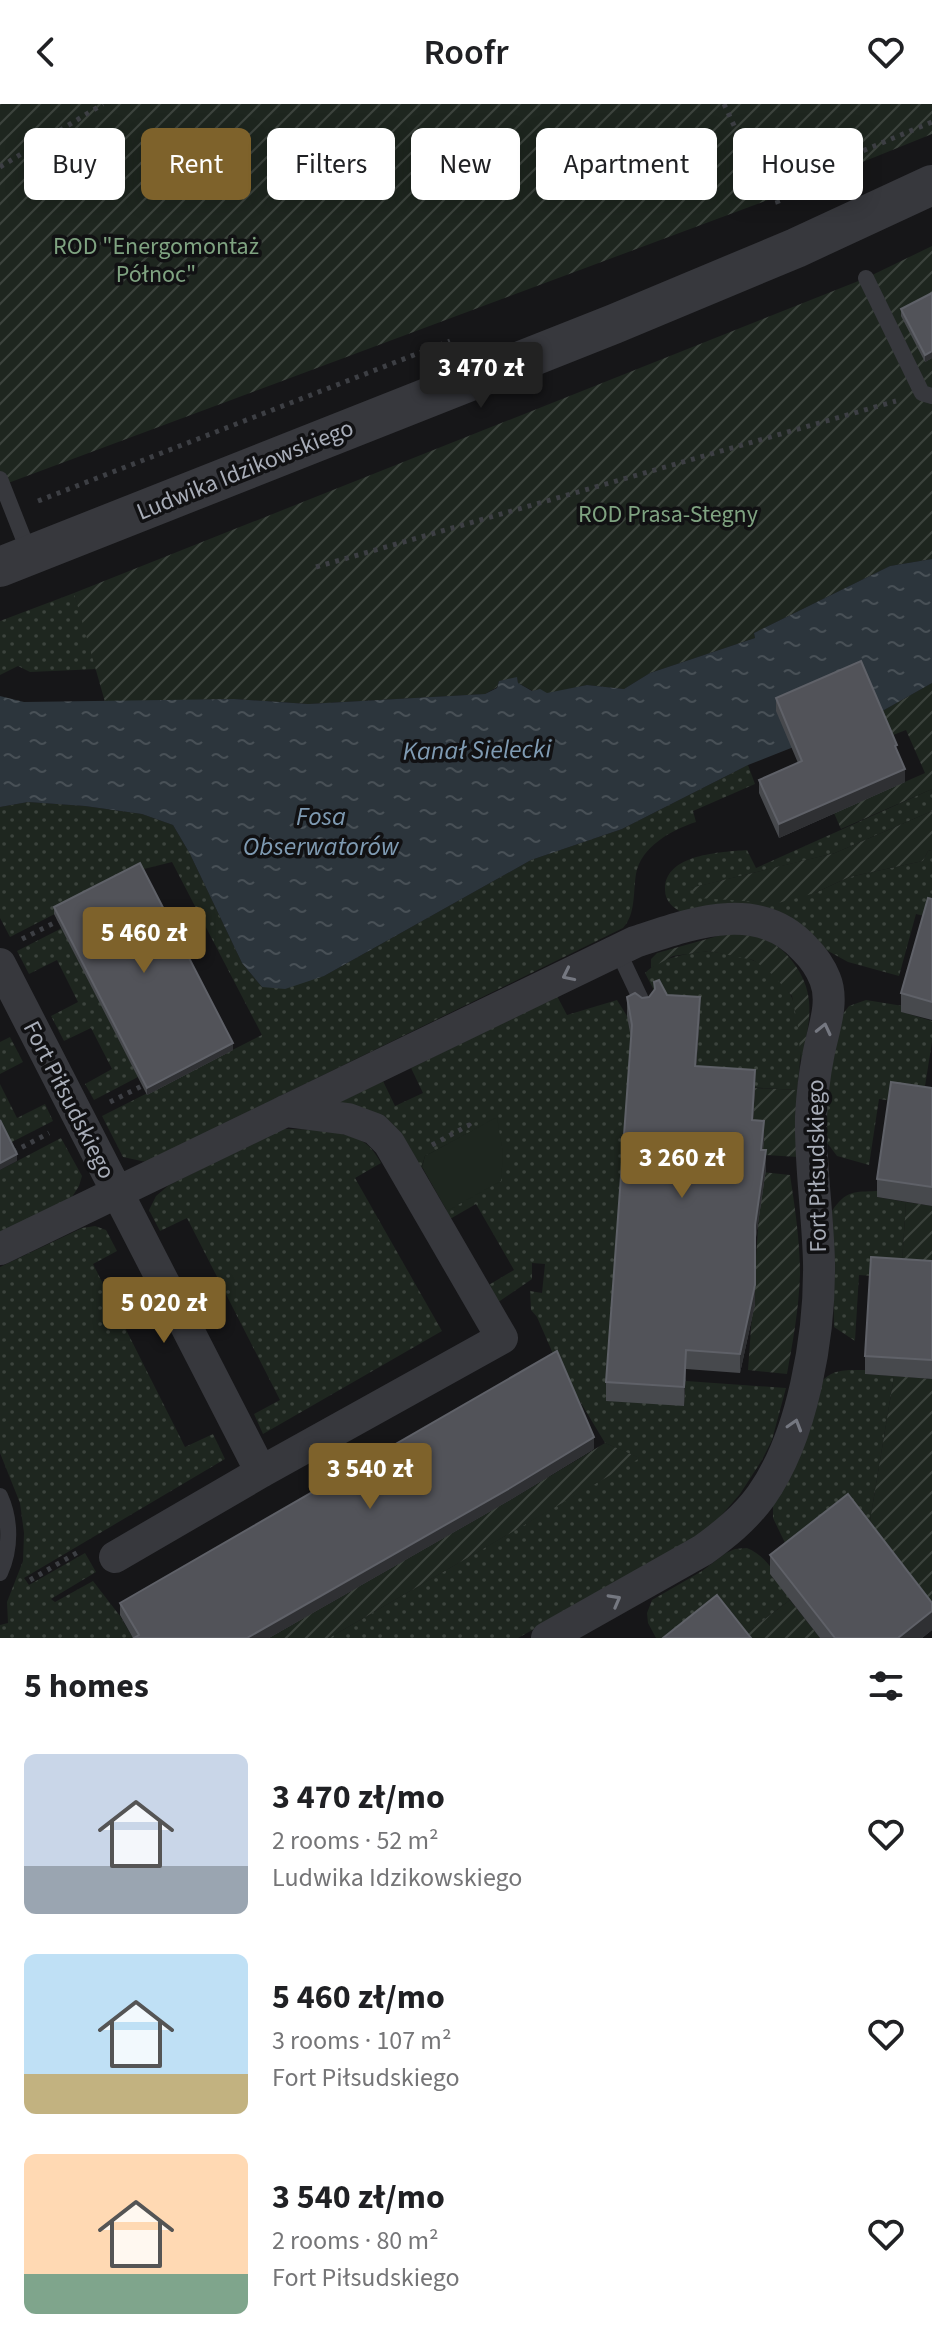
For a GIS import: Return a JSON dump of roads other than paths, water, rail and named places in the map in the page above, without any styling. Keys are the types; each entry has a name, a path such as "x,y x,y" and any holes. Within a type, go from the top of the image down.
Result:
{"street":[{"name":"Ludwika Idzikowskiego","path":"15,561 614,324 796,248 932,185"},
{"name":"Fort Piłsudskiego","path":"0,1249 635,942 705,920 751,920 770,924 789,934 805,948 827,981 828,1010 813,1086 811,1120 819,1263 818,1300 808,1373 790,1439 778,1469 761,1495 744,1516 703,1550 547,1638"},
{"name":"Fort Piłsudskiego","path":"5,955 116,1193"},
{"path":"115,1557 502,1338 389,1143 375,1129 348,1119 285,1111"},
{"path":"116,1193 261,1472"}],"lane":[{"path":"866,278 927,394"},
{"path":"0,479 13,511 15,561"},
{"path":"618,951 644,1006"},
{"path":"0,1496 8,1527 7,1549 0,1573"}],"water":[{"name":"Fosa Obserwatorów","path":"932,559 932,683 877,714 748,765 622,829 531,860 324,976 285,989 262,987 242,963 173,825 142,814 85,806 28,802 0,807 0,696 24,702 234,699 308,704 485,694 497,688 499,681 517,677 518,683 532,691 540,689 547,693 587,685 624,689 650,673 755,638 754,633 890,566"}],"park label":[{"name":"ROD \"Energomontaż Północ\"","path":"156,260"},
{"name":"ROD Prasa-Stegny","path":"668,514"}],"water label":[{"name":"Kanał Sielecki","path":"477,750"}]}
